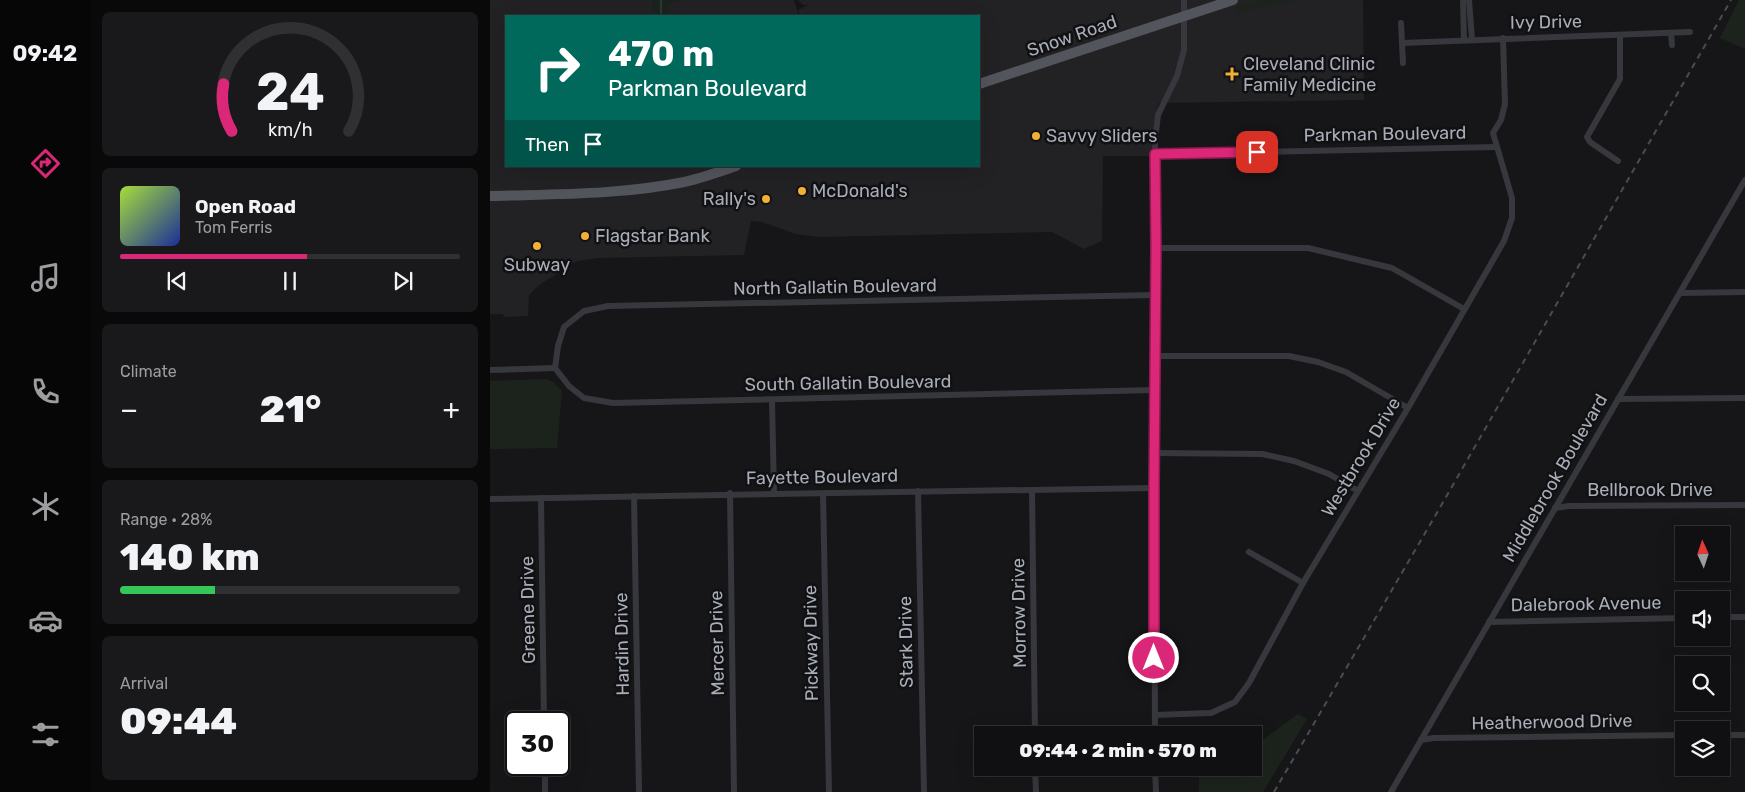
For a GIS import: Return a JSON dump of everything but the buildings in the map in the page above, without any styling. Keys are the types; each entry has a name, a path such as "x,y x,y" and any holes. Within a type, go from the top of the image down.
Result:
{"main road":[{"name":"Snow Road","path":"980,84 1233,0"},
{"path":"490,196 591,193 647,188 705,177 733,167"}],"street":[{"path":"1155,726 1155,154 1158,115 1177,76 1183,56 1184,0"},
{"path":"1463,0 1464,40"},
{"path":"1470,0 1472,39"},
{"path":"1401,23 1403,63"},
{"name":"Ivy Drive","path":"1402,43 1690,32"},
{"path":"1671,33 1672,45"},
{"path":"1618,161 1590,142 1587,137 1620,80 1620,36"},
{"path":"1496,146 1493,133 1501,120 1505,104 1503,38"},
{"name":"Parkman Boulevard","path":"1155,154 1496,146"},
{"name":"Westbrook Drive","path":"1155,715 1211,713 1235,702 1249,682 1303,583 1408,408 1504,241 1512,218 1512,198 1496,146"},
{"name":"Middlebrook Boulevard","path":"1391,792 1745,180"},
{"path":"1156,248 1308,248 1392,268 1464,309"},
{"path":"1680,293 1745,292"},
{"name":"North Gallatin Boulevard","path":"555,368 558,346 564,327 584,311 608,306 1155,295"},
{"path":"1155,356 1289,356 1318,362 1346,372 1408,408"},
{"path":"490,370 555,368"},
{"name":"South Gallatin Boulevard","path":"555,368 569,386 584,398 613,403 1155,390"},
{"path":"1618,399 1745,398"},
{"path":"772,400 774,493"},
{"path":"1154,454 1262,454 1329,474 1358,491"},
{"name":"Fayette Boulevard","path":"490,499 730,493 823,494 1154,488"},
{"name":"Morrow Drive","path":"1032,490 1035,726"},
{"name":"Stark Drive","path":"918,491 924,792"},
{"name":"Mercer Drive","path":"730,493 734,792"},
{"name":"Pickway Drive","path":"823,494 829,792"},
{"name":"Hardin Drive","path":"634,496 639,792"},
{"name":"Greene Drive","path":"541,498 544,711"},
{"name":"Bellbrook Drive","path":"1555,508 1569,506 1745,505"},
{"path":"1249,552 1303,583"},
{"path":"1730,617 1745,617"},
{"name":"Dalebrook Avenue","path":"1489,622 1675,618"},
{"name":"Heatherwood Drive","path":"1421,740 1434,738 1675,735"},
{"path":"1730,735 1745,735"},
{"path":"545,776 545,792"},
{"path":"1035,776 1036,792"},
{"path":"1155,776 1156,792"}],"shaded area":[{"path":"490,0 653,0 654,15 505,15 505,167 980,167 980,15 800,15 798,10 808,5 803,5 798,0 1363,0 1364,100 1159,103 1154,121 1152,156 1103,156 1102,241 1084,249 1052,232 819,237 796,234 762,222 751,221 744,255 598,258 578,261 566,266 566,268 539,285 529,295 528,316 504,317 503,314 490,314"},
{"path":"653,0 681,0 668,3 669,15 654,15"},
{"path":"681,0 794,0 799,15 668,15 668,3"},
{"path":"1263,0 1299,0 1236,13 1238,6"},
{"path":"1739,0 1745,0 1745,49 1720,38"},
{"path":"547,379 562,391 557,448 490,449 490,381"},
{"path":"1298,714 1307,719 1263,792 1199,792 1199,776 1262,776 1262,740"}],"waterway":[{"path":"661,0 661,15"}],"railway":[{"path":"1274,792 1438,511 1731,0"}],"place":[{"name":"Cleveland Clinic Family Medicine","path":"1232,74"},
{"name":"Savvy Sliders","path":"1036,136"},
{"name":"McDonald's","path":"802,191"},
{"name":"Rally's","path":"766,199"},
{"name":"Flagstar Bank","path":"585,236"},
{"name":"Subway","path":"537,246"}],"route":[{"path":"1154,658 1155,154 1257,152"}]}
